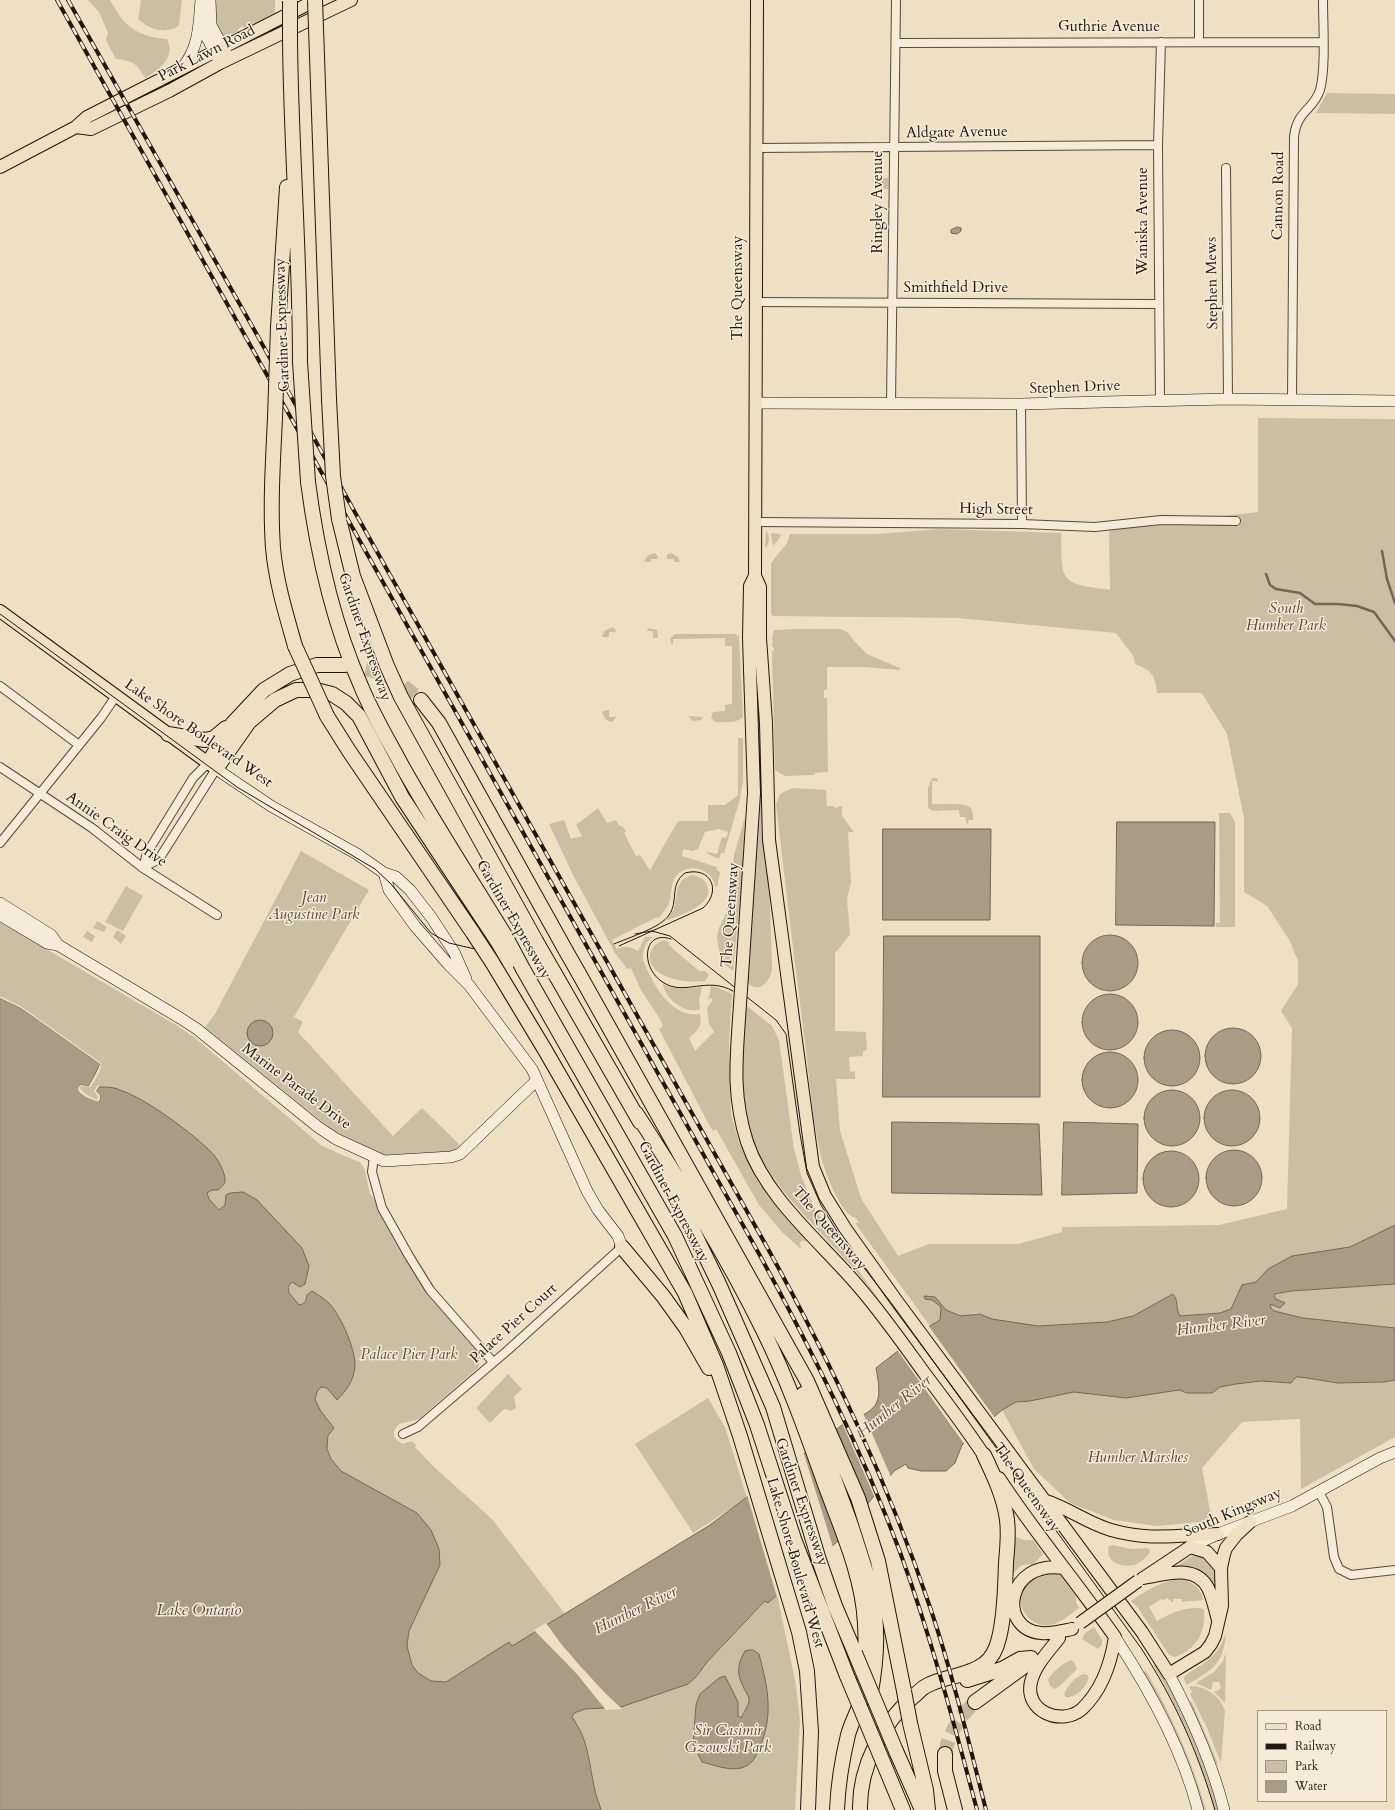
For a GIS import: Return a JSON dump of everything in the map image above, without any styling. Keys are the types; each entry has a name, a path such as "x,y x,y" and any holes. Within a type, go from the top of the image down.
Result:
{"highway":[{"name":"Gardiner Expressway","path":"315,0 333,476 339,519 353,576 387,666 401,697 536,941 636,1113 719,1284 773,1407 819,1560 835,1606 922,1810"},
{"name":"Gardiner Expressway","path":"290,1 291,95 300,307 300,362 308,482 312,516 324,573 338,621 360,686 426,808 502,939 518,970 566,1045 675,1236 729,1353 756,1425 794,1539 822,1615 903,1810"},
{"path":"291,95 278,326 272,505 273,549 280,595 295,646 327,716 361,770 474,933 492,962 545,1050 685,1293 716,1365 738,1430"},
{"path":"168,734 205,740 214,738 233,723 264,690 290,674 317,666 345,665"},
{"path":"212,766 249,722 275,700 296,690 316,690 332,694 346,703 360,716 402,797 502,939"},
{"path":"421,700 440,723 785,1342 847,1544 864,1583 865,1660 862,1698 848,1735 839,1784 837,1810"},
{"path":"212,766 233,723"},
{"path":"636,1113 693,1202 730,1266 765,1333 800,1388 858,1498 878,1560 910,1693 910,1723 926,1790 928,1810"},
{"path":"622,1247 663,1296 686,1328 711,1372 730,1417 738,1430"},
{"name":"Lake Shore Boulevard West","path":"738,1430 799,1632 807,1671 811,1732 808,1810"},
{"path":"860,1810 862,1783 872,1754 910,1693 929,1684 977,1668 988,1659 999,1638 1005,1586 1007,1521 999,1486 984,1455"},
{"path":"910,1693 1002,1669 1020,1659 1031,1658"},
{"path":"975,1702 1023,1667 1031,1658"},
{"path":"945,1754 945,1771 955,1810"}],"main road":[{"name":"Park Lawn Road","path":"0,167 76,127 87,117 218,48 315,0"},
{"name":"Park Lawn Road","path":"76,127 91,129 169,91 225,61 351,0"},
{"name":"The Queensway","path":"757,0 754,302 756,403 755,576 760,587 760,638 766,723 769,840 813,1167 825,1196 845,1228 1072,1540 1142,1632 1169,1674"},
{"name":"The Queensway","path":"755,576 750,586 749,622 754,793 736,1084 737,1101 748,1144 754,1158 768,1182 791,1212 846,1272 880,1313 984,1455 1012,1498 1049,1549 1088,1598 1115,1637"},
{"name":"Lake Shore Boulevard West","path":"0,612 212,766"},
{"path":"1043,1500 1056,1503 1096,1524 1111,1530 1141,1536 1160,1538 1218,1534"},
{"path":"1169,1674 1205,1652 1214,1640 1222,1606 1221,1568 1226,1548 1237,1534 1250,1522"},
{"path":"1190,1547 1207,1552 1221,1568"},
{"name":"South Kingsway","path":"1031,1658 1190,1547"},
{"path":"1064,1568 1052,1568 1025,1577 1016,1588 1013,1605 1020,1621 1031,1630 1041,1633 1076,1626"},
{"path":"1141,1580 1176,1572 1184,1572 1202,1580 1208,1588 1218,1620"},
{"path":"1059,1638 1035,1669 1030,1689 1033,1702 1041,1711 1044,1714 1054,1716 1072,1714 1082,1708 1097,1688 1110,1662 1115,1637"}],"street":[{"name":"Ringley Avenue","path":"891,404 896,0"},
{"path":"1199,0 1199,42"},
{"name":"Cannon Road","path":"1292,400 1294,138 1297,122 1316,97 1320,87 1323,42 1323,0"},
{"path":"204,2 218,48 225,61"},
{"path":"183,67 191,57 198,40 204,2"},
{"name":"Waniska Avenue","path":"1160,42 1158,145 1158,304 1160,400"},
{"name":"Guthrie Avenue","path":"896,43 1323,42"},
{"name":"Aldgate Avenue","path":"756,148 1158,145"},
{"name":"Stephen Mews","path":"1226,168 1228,399"},
{"name":"Smithfield Drive","path":"754,302 1158,304"},
{"name":"Stephen Drive","path":"756,403 1021,404 1228,399 1395,402"},
{"path":"1021,404 1022,524"},
{"name":"High Street","path":"755,522 1022,524 1095,527 1161,520 1236,520"},
{"path":"0,686 79,745"},
{"path":"0,843 79,745 116,696"},
{"path":"143,868 159,859 212,766"},
{"path":"143,868 147,853 193,778 212,766"},
{"name":"Lake Shore Boulevard West","path":"212,766 252,794 357,854 384,873 396,878 410,890 419,901 454,952 469,985"},
{"name":"Annie Craig Drive","path":"0,767 92,828 143,868 217,915"},
{"name":"Lake Shore Boulevard West","path":"384,873 389,890 415,926 448,964 469,985 532,1069 587,1191 598,1210 618,1236 622,1247"},
{"name":"Marine Parade Drive","path":"0,903 51,934 58,945"},
{"name":"Marine Parade Drive","path":"0,915 47,943 58,945 191,1026 327,1134 384,1161 444,1158 455,1156 537,1080"},
{"path":"374,1157 372,1172 382,1208 409,1256 430,1290 493,1362"},
{"name":"Palace Pier Court","path":"403,1434 418,1427 622,1247"},
{"name":"South Kingsway","path":"1190,1547 1218,1534 1292,1506 1380,1458 1395,1452"},
{"path":"1319,1492 1327,1507 1334,1557 1339,1569 1351,1575 1395,1570"},
{"name":"The Queensway","path":"1115,1637 1152,1696 1164,1720 1179,1753 1198,1810"},
{"name":"The Queensway","path":"1169,1674 1205,1748 1224,1810"}],"green space":[{"path":"88,0 110,0 120,17 131,28 149,36 167,39 169,46 168,57 161,67 145,78 137,66 131,62 116,59 106,40 108,33 99,12"},
{"path":"141,0 182,0 179,26 168,30 157,30 147,26 138,19"},
{"path":"215,0 275,0 275,14 244,28 243,26 238,29 238,32 223,36 215,26"},
{"path":"1327,93 1395,94 1395,114 1316,113"},
{"path":"888,178 889,189 882,189 881,180"},
{"name":"South Humber Park","path":"1258,418 1395,419 1395,1225 1350,1247 1292,1257 1268,1269 1257,1282 1242,1285 1231,1309 1220,1313 1180,1316 1176,1299 1173,1294 1133,1316 1107,1322 1038,1326 1020,1325 992,1319 974,1313 965,1317 961,1316 940,1320 930,1326 855,1223 859,1223 856,1218 850,1216 845,1210 835,1194 822,1160 814,1116 779,834 776,804 780,794 792,788 826,790 827,806 834,806 834,808 842,806 842,816 854,832 848,832 851,882 847,899 850,935 835,953 835,1031 866,1032 867,1050 863,1051 863,1056 849,1057 850,1072 855,1071 855,1079 836,1079 840,1131 861,1198 898,1256 929,1244 1018,1244 1062,1232 1062,1227 1219,1225 1287,1209 1292,1028 1281,1011 1298,984 1298,961 1290,941 1267,906 1244,892 1244,818 1227,734 1202,693 1157,693 1152,674 1135,664 1134,657 1116,633 958,618 773,616 771,614 771,563 787,543 790,534 877,534 940,529 1061,533 1063,571 1067,578 1072,582 1081,585 1110,590 1109,529 1258,512"},
{"path":"766,531 769,535 769,540 766,548 765,546"},
{"path":"771,534 781,534 773,546"},
{"path":"654,553 657,555 658,559 651,559 651,562 644,562 647,556"},
{"path":"671,553 678,557 680,562 674,562 674,559 667,559 667,555"},
{"path":"613,627 616,632 609,632 609,637 602,637 604,631"},
{"path":"648,628 657,630 658,638 653,638 653,631 647,631"},
{"path":"841,629 848,633 867,654 900,668 900,670 862,667 827,667 827,690 824,690 824,698 827,698 828,771 815,773 814,775 785,776 775,770 772,651 774,651 774,647 772,647 772,640 774,630"},
{"path":"675,634 735,634 739,636 743,717 737,721 730,722 715,722 711,718 713,712 725,711 725,705 732,704 732,646 725,646 725,638 673,639 673,643 671,644 670,638"},
{"path":"609,710 609,717 616,717 612,722 606,720 602,713 603,711"},
{"path":"689,717 703,717 701,720 693,721"},
{"path":"738,738 743,738 743,781 740,799 724,853 721,853 719,859 708,854 707,852 717,854 722,837 726,838 728,832 719,829 705,832 698,849 692,851 683,849 682,856 717,867 717,870 720,872 717,887 705,871 693,868 681,872 674,879 668,905 658,919 657,917 612,940 617,949 628,947 638,951 645,937 653,937 645,947 643,960 658,989 671,1005 680,1011 689,1014 700,1014 700,1025 689,1038 695,1051 714,1032 709,1024 707,1008 713,1000 710,998 708,1001 711,986 732,994 729,1042 731,1115 740,1145 759,1184 808,1239 805,1242 803,1240 799,1244 801,1246 800,1248 782,1232 759,1205 716,1129 713,1131 707,1121 659,1029 663,1026 661,1021 641,990 631,968 627,969 615,953 574,877 549,824 564,820 571,839 582,836 576,825 598,808 607,823 615,820 620,826 623,827 626,832 624,833 636,856 640,855 650,870 678,821 708,821 708,805 725,805 738,795"},
{"path":"932,778 937,778 938,781 932,781 932,804 966,805 972,810 973,820 969,820 967,825 965,817 960,817 959,810 933,811 928,808 928,788"},
{"path":"761,798 769,872 772,968 770,977 767,981 761,987 757,987 748,983"},
{"path":"1219,813 1230,813 1235,822 1235,927 1216,927 1216,923 1220,923"},
{"path":"745,817 743,866 733,971 725,965 720,957 717,937 718,930 727,911 734,855"},
{"name":"Jean Augustine Park","path":"301,851 369,890 294,1017 303,1022 298,1032 393,1136 422,1108 460,1145 455,1150 448,1152 386,1156 354,1142 331,1129 205,1027 215,1014"},
{"path":"691,875 700,878 706,883 708,892 706,898 695,908 666,921 674,909 678,887 682,880"},
{"path":"126,886 143,896 123,931 105,922"},
{"path":"97,921 107,927 104,932 93,928"},
{"name":"Palace Pier Park","path":"0,922 194,1037 322,1146 361,1163 365,1171 370,1194 376,1201 381,1214 422,1286 478,1352 481,1358 478,1368 420,1418 403,1422 398,1425 394,1431 394,1437 402,1444 412,1441 416,1445 415,1447 433,1466 492,1519 565,1614 512,1646 509,1643 446,1682 431,1681 418,1673 412,1665 407,1646 409,1631 440,1565 377,1496 362,1483 339,1469 331,1459 327,1447 328,1439 334,1428 320,1410 315,1399 317,1392 321,1387 327,1388 332,1394 350,1383 355,1366 353,1349 305,1302 298,1305 289,1293 288,1287 292,1282 296,1283 226,1201 225,1205 220,1210 209,1199 207,1193 212,1190 212,1153 182,1128 147,1104 100,1095 98,1102 86,1097 0,998"},
{"path":"117,930 126,936 121,944 113,937"},
{"path":"87,931 95,936 92,942 83,937"},
{"path":"665,940 670,943 668,945 699,971 705,971 709,975 705,981 693,982 674,979 662,974 653,967 650,952 652,948"},
{"path":"663,984 672,988 702,987 699,1001 700,1009 688,1010 676,1004 667,994"},
{"path":"747,1006 772,1026 779,1040 794,1149 801,1175 815,1209 880,1301 784,1192 760,1155 744,1112 741,1088 741,1057"},
{"path":"1395,1284 1395,1328 1303,1318 1274,1311 1270,1308 1270,1304 1280,1308 1274,1296 1275,1294 1291,1291"},
{"path":"508,1374 522,1389 514,1397 516,1408 511,1411 504,1409 490,1423 476,1408"},
{"name":"Humber Marshes","path":"1296,1377 1308,1377 1338,1383 1384,1382 1395,1380 1395,1437 1301,1489 1300,1419 1242,1422 1202,1468 1212,1521 1157,1526 1114,1520 1070,1503 1034,1469 1002,1410 1016,1402 1030,1401 1074,1392 1126,1398 1179,1390 1187,1393 1212,1393 1220,1387 1236,1384 1261,1381 1291,1383"},
{"path":"708,1398 725,1427 747,1498 693,1533 635,1444"},
{"path":"1013,1536 1024,1540 1033,1540 1043,1554 1034,1564 1022,1565 1010,1576"},
{"path":"1113,1545 1131,1549 1147,1548 1150,1550 1149,1554 1142,1561 1137,1564 1126,1566 1116,1563 1109,1557 1109,1546"},
{"path":"1200,1555 1216,1568 1218,1597 1191,1568 1175,1567 1192,1556"},
{"path":"1056,1573 1060,1575 1076,1597 1076,1603 1079,1608 1058,1622 1050,1625 1042,1625 1034,1622 1023,1611 1021,1596 1023,1588 1029,1582 1038,1577"},
{"path":"1180,1579 1188,1581 1195,1586 1201,1592 1203,1600 1182,1602 1182,1599 1173,1599 1173,1603 1167,1598 1164,1600 1161,1599 1149,1607 1157,1621 1180,1610 1192,1608 1204,1609 1202,1632 1198,1639 1183,1654 1175,1657 1169,1655 1138,1608 1131,1601 1154,1587"},
{"name":"Sir Casimir Gzowski Park","path":"777,1594 796,1685 800,1721 795,1810 601,1810 594,1787 589,1756 572,1717 574,1713 585,1709 621,1707 688,1684 696,1677 707,1662 766,1601 768,1603"},
{"path":"1094,1627 1102,1640 1102,1645 1098,1649 1082,1639 1085,1633"},
{"path":"1226,1632 1223,1652 1215,1665 1187,1685 1184,1679 1185,1676 1215,1653 1223,1641"},
{"path":"1226,1653 1225,1703 1214,1692 1219,1690 1221,1687 1219,1682 1213,1682 1211,1690 1196,1683 1214,1672 1223,1661"},
{"path":"1071,1660 1074,1662 1077,1669 1060,1686 1055,1689 1050,1686 1048,1680 1052,1674"},
{"path":"1157,1664 1176,1699 1200,1753 1219,1810 1215,1810 1203,1772 1189,1736 1173,1701 1154,1666"},
{"path":"1146,1671 1173,1721 1188,1756 1206,1810 1201,1810 1142,1673"},
{"path":"1084,1674 1088,1675 1088,1679 1082,1690 1074,1696 1066,1697 1064,1694 1070,1685 1077,1677"},
{"path":"1191,1686 1197,1686 1212,1693 1220,1701 1225,1711 1221,1763 1207,1728 1190,1694 1192,1692 1190,1688 1188,1688"},
{"path":"1190,1702 1192,1702 1218,1764 1216,1764"}],"water":[{"path":"958,227 961,228 961,231 957,234 951,233 951,230"},
{"path":"1117,822 1215,822 1214,926 1116,925"},
{"path":"883,829 991,829 990,920 883,920"},
{"path":"1105,935 1115,935 1130,943 1136,952 1138,963 1136,974 1130,983 1115,991 1105,991 1094,986 1087,979 1082,968 1082,958 1087,947 1094,940"},
{"path":"884,936 1040,936 1040,1097 883,1097"},
{"path":"1105,994 1115,994 1130,1002 1136,1011 1138,1022 1136,1033 1130,1042 1115,1050 1105,1050 1094,1045 1087,1038 1082,1027 1082,1017 1087,1006 1094,999"},
{"name":"Lake Ontario","path":"0,998 21,1008 100,1064 89,1086 80,1085 79,1092 98,1102 100,1095 96,1092 99,1087 115,1088 130,1094 169,1117 204,1145 219,1162 225,1177 223,1186 218,1190 212,1190 207,1193 209,1199 219,1210 225,1205 226,1195 230,1193 243,1192 257,1200 302,1248 309,1266 305,1284 300,1287 292,1282 288,1287 289,1293 299,1305 301,1305 306,1301 307,1295 312,1291 333,1308 345,1330 355,1359 355,1370 352,1380 344,1393 337,1400 327,1388 321,1387 317,1392 315,1399 320,1410 334,1428 328,1436 327,1449 331,1459 341,1471 417,1513 431,1530 439,1549 440,1565 409,1631 407,1646 412,1665 418,1673 431,1681 446,1682 509,1642 512,1646 710,1525 842,1425 870,1411 878,1400 879,1392 876,1368 940,1320 941,1307 932,1300 925,1299 924,1296 935,1297 946,1310 961,1316 980,1314 992,1319 1038,1326 1107,1322 1133,1316 1173,1294 1176,1299 1180,1316 1220,1313 1231,1309 1242,1285 1256,1282 1268,1269 1292,1256 1350,1247 1395,1225 1395,1284 1291,1291 1275,1294 1274,1296 1276,1299 1285,1303 1280,1308 1270,1304 1274,1311 1303,1318 1395,1328 1395,1380 1384,1382 1338,1383 1296,1377 1291,1383 1261,1381 1236,1384 1220,1387 1212,1393 1187,1393 1179,1390 1126,1398 1074,1392 1030,1401 1016,1402 1002,1410 962,1445 955,1463 946,1471 921,1471 908,1468 906,1464 894,1471 838,1541 768,1603 765,1601 688,1684 621,1707 585,1709 574,1713 572,1717 585,1742 601,1810 0,1810"},
{"path":"260,1020 269,1024 273,1033 269,1042 260,1046 251,1042 247,1033 251,1024"},
{"path":"1228,1028 1238,1028 1253,1036 1259,1045 1261,1056 1259,1067 1253,1076 1238,1084 1228,1084 1217,1079 1210,1072 1205,1061 1205,1051 1210,1040 1217,1033"},
{"path":"1167,1030 1177,1030 1192,1038 1198,1047 1200,1058 1198,1069 1192,1078 1177,1086 1167,1086 1156,1081 1149,1074 1144,1063 1144,1053 1149,1042 1156,1035"},
{"path":"1105,1052 1115,1052 1130,1060 1136,1069 1138,1080 1136,1091 1130,1100 1115,1108 1105,1108 1094,1103 1087,1096 1082,1085 1082,1075 1087,1064 1094,1057"},
{"path":"1167,1090 1177,1090 1192,1098 1198,1107 1200,1118 1198,1129 1192,1138 1177,1146 1167,1146 1156,1141 1149,1134 1144,1123 1144,1113 1149,1102 1156,1095"},
{"path":"1227,1090 1237,1090 1252,1098 1258,1107 1260,1118 1258,1129 1252,1138 1237,1146 1227,1146 1216,1141 1209,1134 1204,1123 1204,1113 1209,1102 1216,1095"},
{"path":"892,1122 1039,1124 1042,1195 892,1193"},
{"path":"1064,1122 1138,1124 1137,1193 1062,1195"},
{"path":"1229,1150 1239,1150 1254,1158 1260,1167 1262,1178 1260,1189 1254,1198 1239,1206 1229,1206 1218,1201 1211,1194 1206,1183 1206,1173 1211,1162 1218,1155"},
{"path":"1166,1151 1176,1151 1191,1159 1197,1168 1199,1179 1197,1190 1191,1199 1176,1207 1166,1207 1155,1202 1148,1195 1143,1184 1143,1174 1148,1163 1155,1156"},
{"path":"753,1650 759,1654 765,1678 768,1702 767,1725 758,1752 745,1767 736,1769 702,1762 693,1744 696,1705 700,1694 719,1678 725,1676 738,1702 738,1716 741,1718 748,1705 749,1698 739,1677 739,1664 745,1651"}],"pier":[{"path":"0,996 22,1007 101,1063 100,1071 91,1087 81,1086 80,1089 87,1095 97,1100 98,1096 94,1091 98,1085 100,1085 96,1091 100,1095 98,1102 86,1097 79,1092 78,1089 80,1085 89,1086 100,1064 21,1008 0,998"},
{"path":"928,1325 995,1418 965,1445 897,1350"},
{"path":"863,1413 891,1477 875,1498 842,1423"},
{"path":"803,1451 833,1547 796,1580 790,1563 795,1581 777,1597 747,1495"},
{"path":"546,1623 581,1667 622,1709 606,1710 576,1673 534,1630"}],"waterway":[{"path":"1382,551 1387,579 1395,603"},
{"path":"1266,574 1270,585 1276,589 1300,593 1315,604 1357,606 1374,612 1395,641"}],"tunnel":[{"path":"345,665 377,672 386,676 402,685 421,700"},
{"path":"945,1754 952,1732 964,1714 975,1702"}],"tram line":[{"path":"0,614 237,787 375,869 391,884 431,933 449,943 475,949"},
{"path":"614,944 644,932 665,919 672,910 677,883 685,873 701,873 711,882 713,888 712,894 709,901 703,908 619,946"},
{"path":"635,934 652,931 670,936 776,1020 786,1034 807,1173 821,1205 841,1238 892,1304 1141,1648 1164,1687 1184,1726 1201,1767 1215,1810"},
{"path":"671,939 661,937 654,940 650,945 648,960 656,977 664,983 680,988 714,985 733,991"}],"railway":[{"path":"57,0 758,1252 816,1362 869,1475 900,1552 932,1648 977,1810"},
{"path":"68,0 767,1247 814,1336 877,1470 914,1562 931,1610 946,1660 986,1810"}],"water label":[{"name":"Humber River","path":"1221,1326"},
{"name":"Humber River","path":"895,1407"},
{"name":"Humber River","path":"636,1611"}]}
